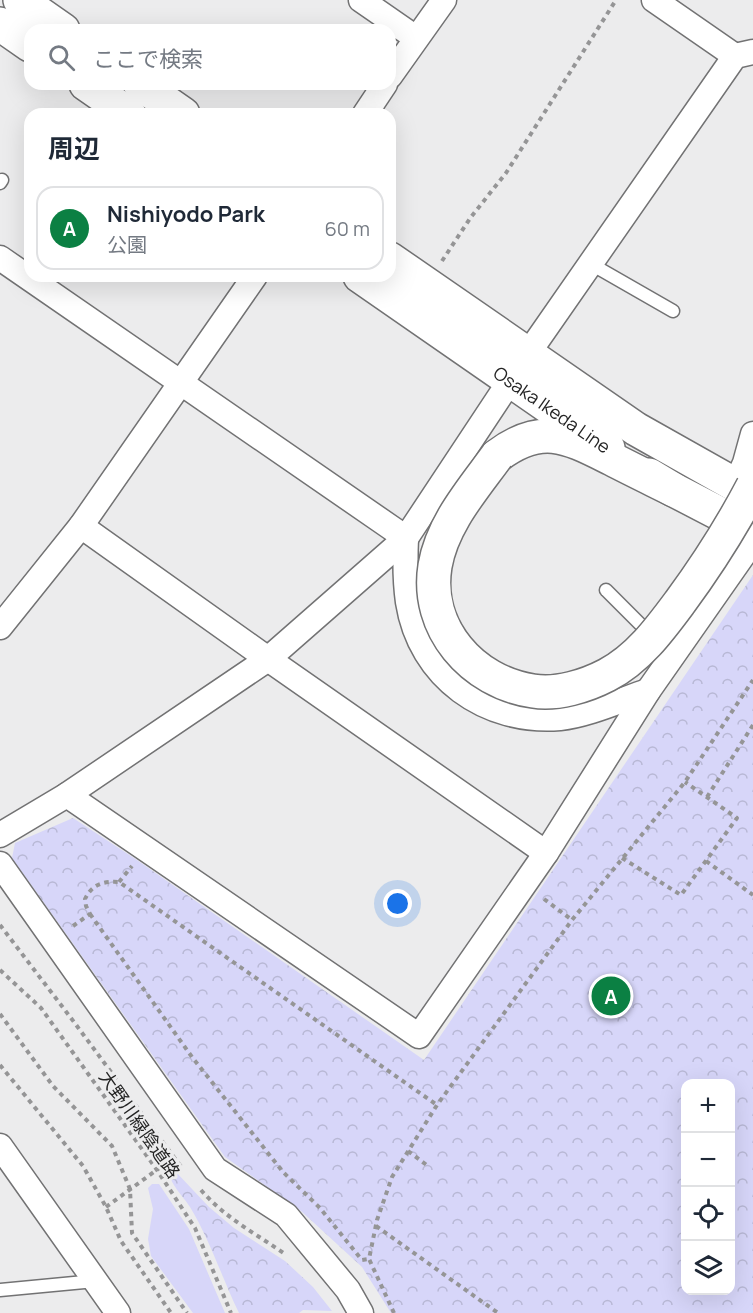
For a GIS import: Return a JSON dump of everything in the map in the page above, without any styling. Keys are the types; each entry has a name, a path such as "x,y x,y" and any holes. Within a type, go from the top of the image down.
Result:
{"main road":[{"path":"20,0 54,24"},
{"path":"0,24 24,41"},
{"path":"95,90 120,108"},
{"path":"149,90 174,108"},
{"name":"Osaka Ikeda Line","path":"396,264 620,456 674,490 753,531"},
{"name":"Osaka Ikeda Line","path":"370,282 519,368 747,489"},
{"path":"674,490 572,439 552,435 512,444 497,456 460,508 444,537 435,565 434,591 440,617 450,641 466,659 486,675 509,686 535,692 586,685 609,674 630,660 653,637 715,555 747,489"}],"street":[{"path":"361,0 396,24"},
{"path":"396,67 444,0"},
{"path":"0,835 67,795 268,659 406,538 591,264 744,54 654,0"},
{"path":"396,24 416,38"},
{"path":"368,108 381,90"},
{"path":"0,258 24,275"},
{"path":"35,282 406,538"},
{"path":"0,627 81,526 251,282"},
{"path":"747,489 745,463 753,434"},
{"path":"81,526 546,853"},
{"path":"406,538 405,572 408,604 418,636 432,662 452,684 476,702 504,714 533,719 562,718 648,691"},
{"path":"67,795 419,1036 546,853 648,691 753,541"},
{"path":"0,864 215,1169 286,1215 348,1290 361,1313"},
{"path":"0,1146 118,1313"}],"lane":[{"path":"591,264 673,311"},
{"path":"606,590 653,637"},
{"path":"0,1290 95,1281"}],"path":[{"path":"438,266 471,217 507,173 616,0"},
{"path":"394,1313 369,1258 376,1226 392,1177 437,1105 572,920 685,783 753,680"},
{"path":"707,797 753,724"},
{"path":"622,858 681,895 737,818 685,783"},
{"path":"119,882 137,860"},
{"path":"706,861 753,895"},
{"path":"369,1258 362,1260 320,1208 283,1173 192,1057 90,914 86,906 87,894 100,883 119,882 437,1105"},
{"path":"538,894 572,920"},
{"path":"65,931 90,914"},
{"name":"大野川緑陰道路","path":"0,970 41,1008 157,1170 195,1228 231,1313"},
{"name":"大野川緑陰道路","path":"0,1014 53,1086 112,1146 130,1189 132,1233 187,1313"},
{"path":"0,1065 82,1166 106,1207 121,1241 171,1313"},
{"path":"408,1151 428,1166"},
{"path":"106,1207 173,1158"},
{"path":"376,1226 498,1313"}],"green space":[{"path":"753,575 753,1313 391,1313 362,1267 301,1211 225,1157 12,858 15,843 73,818 424,1060"},
{"path":"169,1171 176,1172 209,1207 234,1228 285,1261 313,1287 332,1311 239,1313 197,1220 171,1180"},
{"path":"152,1184 159,1184 189,1229 225,1313 193,1313 151,1256 148,1239 153,1209 148,1188"}],"place":[{"name":"Nishiyodo Park","path":"611,996"}]}
